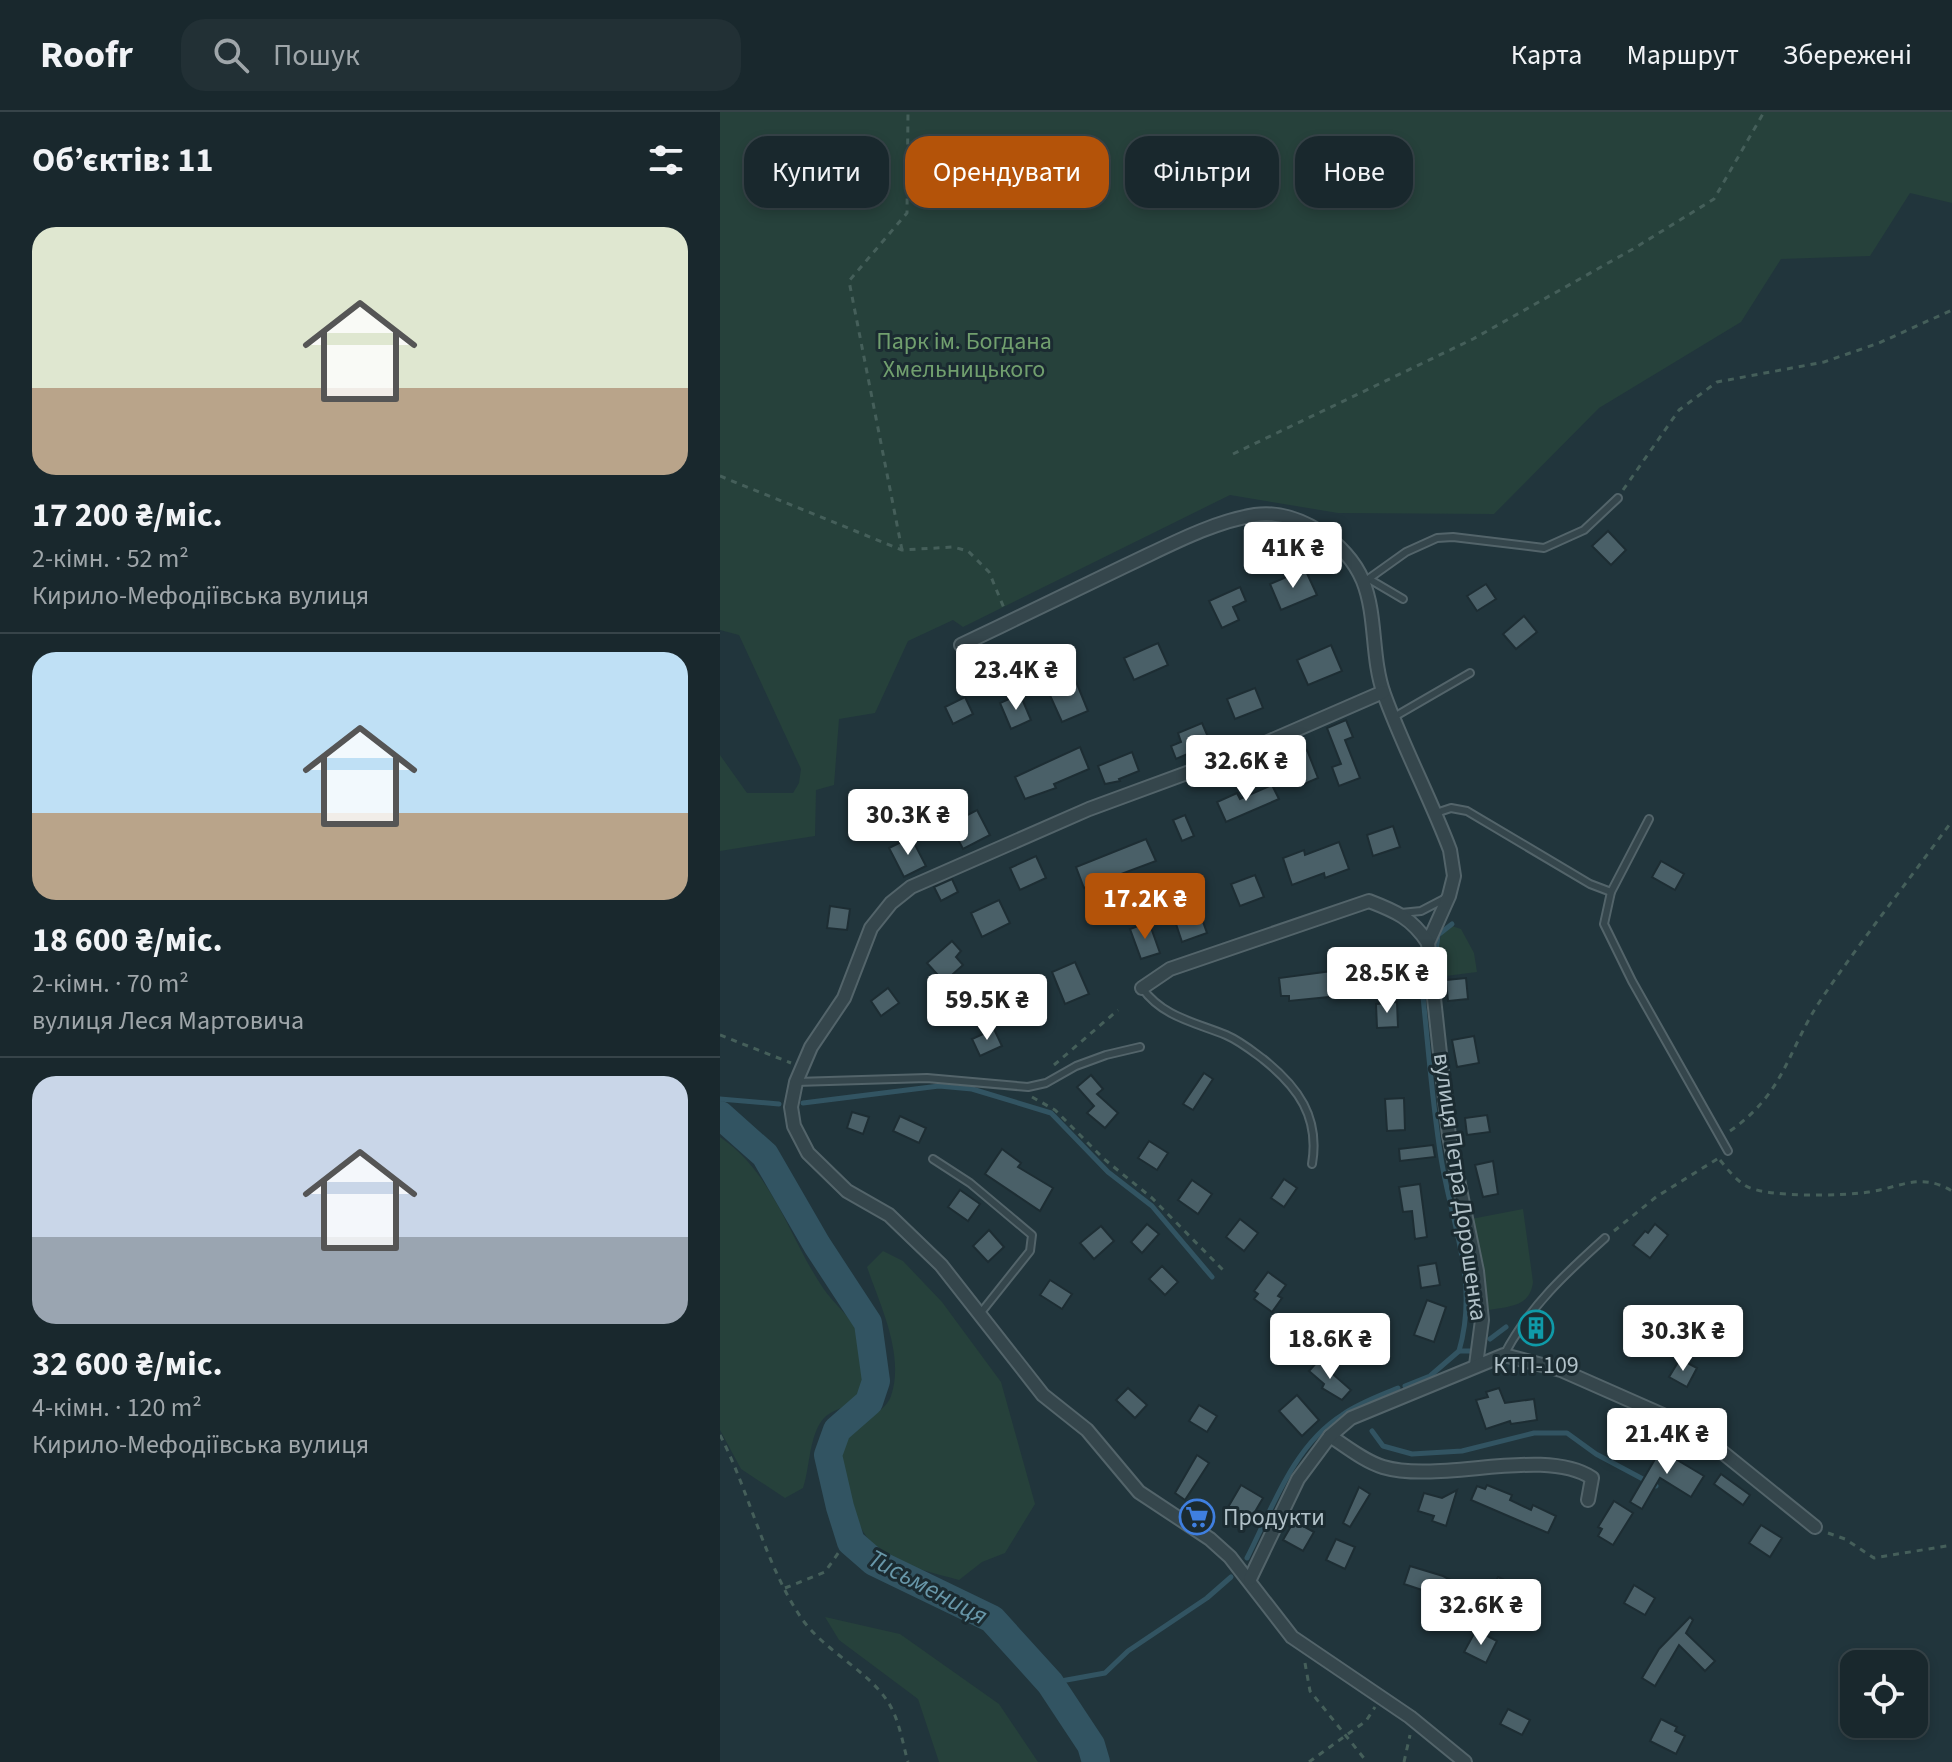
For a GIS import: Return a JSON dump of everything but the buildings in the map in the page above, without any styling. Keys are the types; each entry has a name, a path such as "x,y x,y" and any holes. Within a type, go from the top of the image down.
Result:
{"street":[{"path":"961,645 1161,549 1221,525 1256,515 1296,521 1311,528 1343,551 1366,580 1383,692 1450,850 1454,876 1449,896 1428,943"},
{"path":"1383,692 1252,749 1089,809 911,887 891,903 871,928 844,998 811,1047 801,1069 791,1107 794,1126 808,1153 847,1191 889,1215 941,1265 1043,1395 1087,1430 1139,1492 1210,1539 1250,1579 1280,1624 1305,1647 1410,1717 1465,1762"},
{"path":"1142,988 1170,969 1369,901 1401,913 1417,927 1428,943"},
{"name":"вулиця Петра Дорошенка","path":"1428,943 1449,1136 1477,1271 1482,1320 1476,1365"},
{"path":"1250,1579 1298,1479 1330,1436 1351,1418 1504,1355 1561,1370 1672,1419 1706,1439 1815,1527"},
{"path":"1330,1436 1368,1461 1399,1470 1542,1466 1569,1469 1592,1478 1588,1500"}],"lane":[{"path":"1403,599 1366,580 1406,552 1437,538 1453,537 1544,548 1584,530 1618,498"},
{"path":"1394,717 1470,673"},
{"path":"1436,813 1451,808 1467,811 1590,884 1611,892"},
{"path":"1649,819 1611,892 1604,916 1610,942 1728,1151"},
{"path":"1401,913 1421,911 1449,896"},
{"path":"1142,988 1162,1009 1241,1043 1285,1077 1304,1100 1315,1147 1312,1164"},
{"path":"796,1082 927,1078 1015,1088 1046,1083 1076,1066 1140,1047"},
{"path":"933,1159 970,1183 1032,1235 1030,1251 979,1315"},
{"path":"1504,1355 1526,1317 1563,1276 1605,1238"}],"path":[{"path":"902,550 849,281 907,213 908,112"},
{"path":"1233,454 1473,339 1633,249 1714,199 1764,112"},
{"path":"1618,498 1679,410 1717,382 1824,362 1879,343 1952,310"},
{"path":"720,476 902,550 953,547 968,551 989,572 1010,621"},
{"path":"1720,1138 1743,1122 1779,1083 1803,1029 1823,997 1952,821"},
{"path":"1051,1068 1118,1010"},
{"path":"720,1035 801,1069"},
{"path":"1015,1088 1055,1110 1104,1159 1152,1198 1224,1271"},
{"path":"1605,1238 1638,1210 1728,1151"},
{"path":"1719,1158 1737,1179 1756,1191 1847,1195 1917,1180 1931,1181 1952,1191"},
{"path":"720,1435 785,1588 803,1619 821,1640 885,1698 896,1718 908,1762"},
{"path":"1815,1527 1845,1539 1874,1558 1952,1545"},
{"path":"785,1588 825,1572 839,1552"},
{"path":"1305,1647 1310,1691 1367,1762"},
{"path":"1309,1762 1366,1721 1381,1697"},
{"path":"1404,1762 1410,1737 1410,1717"}],"green space":[{"name":"Парк ім. Богдана Хмельницького","path":"720,112 1952,112 1952,203 1910,193 1870,256 1781,259 1741,322 1599,408 1494,514 1338,513 1230,495 963,627 953,620 908,641 875,713 839,719 834,785 816,790 815,836 720,851 720,755 747,793 793,793 799,783 801,769 739,635 720,630"},
{"path":"1452,926 1461,929 1474,953 1477,972 1438,977 1437,947 1444,929"},
{"path":"720,1137 754,1169 767,1187 823,1288 857,1331 865,1358 867,1380 864,1393 824,1418 815,1433 803,1488 785,1498 741,1469 720,1430"},
{"path":"1523,1209 1533,1282 1531,1290 1518,1304 1489,1310 1471,1219"},
{"path":"883,1251 903,1261 942,1302 1001,1382 1035,1504 1005,1553 982,1562 959,1580 897,1561 882,1552 860,1526 845,1481 841,1458 843,1441 856,1425 882,1409 891,1396 895,1380 889,1330 867,1267"},
{"path":"825,1617 900,1634 999,1704 1038,1762 939,1762 918,1699 839,1640"}],"waterway":[{"path":"1435,959 1438,935 1452,924"},
{"path":"1422,987 1438,1137 1465,1278 1464,1326 1459,1351"},
{"path":"803,1103 939,1086 972,1089 1051,1113 1108,1172 1152,1206 1212,1277"},
{"path":"720,1099 779,1104"},
{"name":"Тисьмениця","path":"720,1115 765,1155 817,1245 868,1323 876,1381 869,1402 837,1430 828,1455 851,1542 874,1562 992,1619 1050,1683 1091,1745 1096,1762"},
{"path":"1490,1339 1506,1327"},
{"path":"1405,1386 1430,1376 1459,1351 1471,1351"},
{"path":"1247,1558 1275,1499 1310,1444 1325,1428 1349,1411 1398,1388"},
{"path":"1372,1431 1383,1446 1412,1454 1462,1451 1534,1433 1567,1433 1596,1454 1656,1486"},
{"path":"1050,1683 1105,1673 1128,1651 1207,1598 1231,1577"}],"place":[{"name":"КТП-109","path":"1536,1328"},
{"name":"Продукти","path":"1197,1517"}]}
